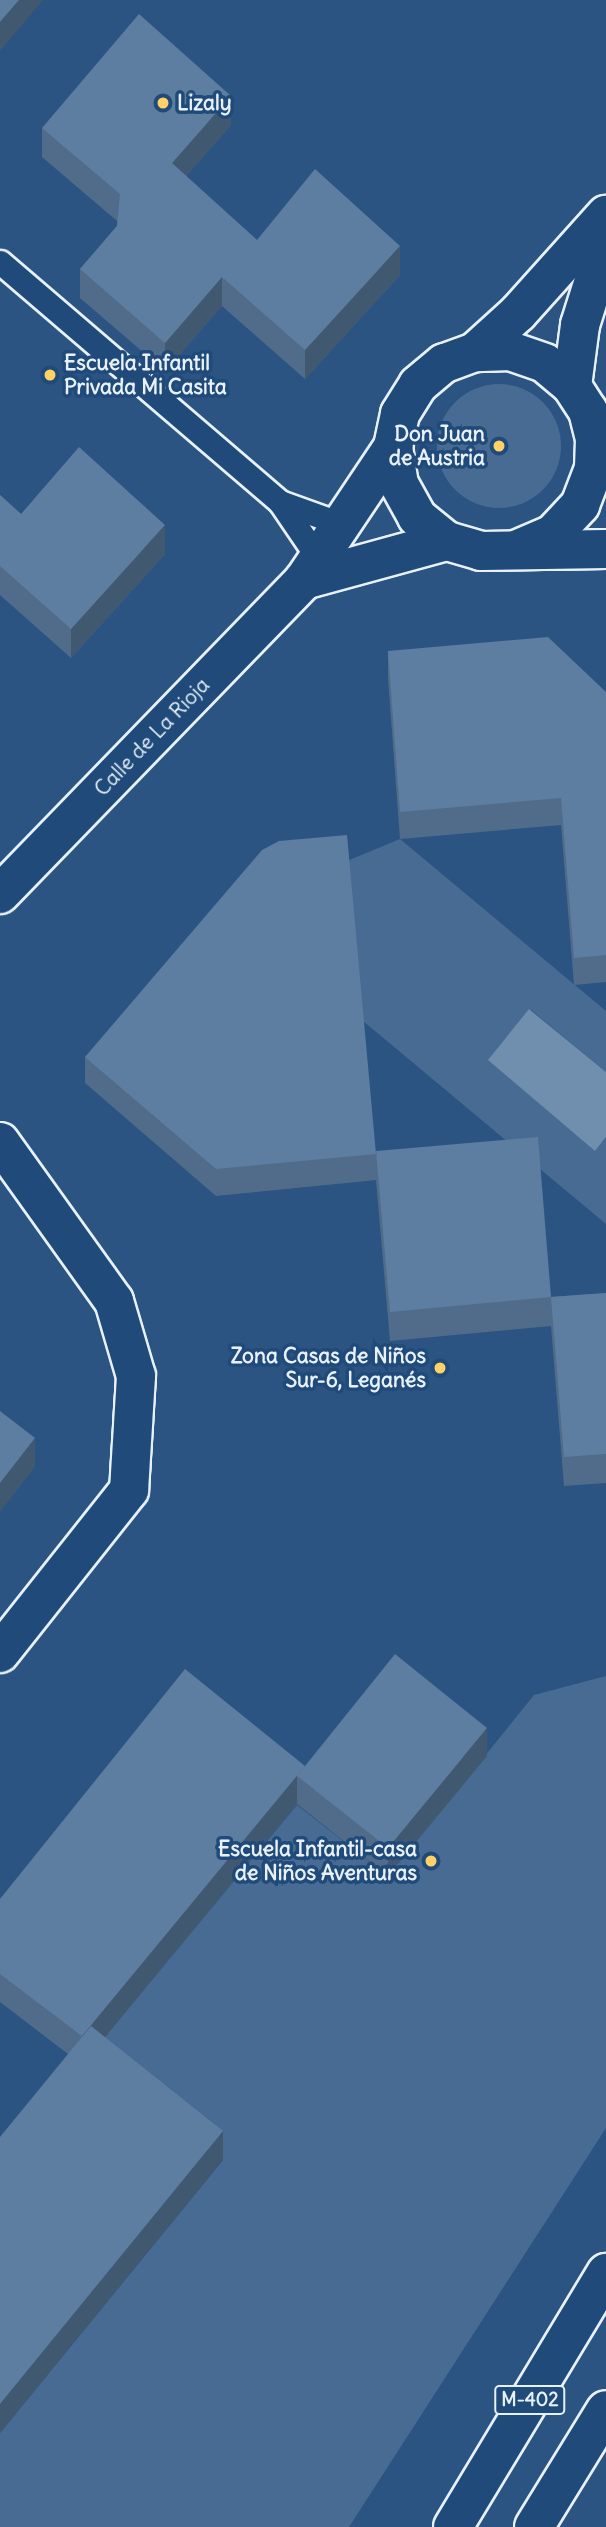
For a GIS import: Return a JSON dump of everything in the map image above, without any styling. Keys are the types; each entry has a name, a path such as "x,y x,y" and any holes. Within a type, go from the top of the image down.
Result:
{"main road":[{"path":"475,352 518,313 606,215"},
{"path":"572,386 580,325 606,243"},
{"path":"606,516 594,468 595,439 588,411 572,386 545,363 511,351 475,352 444,363 418,385 400,414 393,447 399,484 417,517 447,541 481,551 606,549"},
{"name":"Calle de La Rioja","path":"0,894 311,569 393,447"},
{"path":"516,550 552,534 580,505 594,468"},
{"path":"311,569 447,541"},
{"path":"0,1142 114,1301 135,1376 129,1490 0,1653"},
{"name":"M-402","path":"453,2527 606,2273"},
{"name":"M-402","path":"534,2527 606,2410"}],"lane":[{"path":"0,262 280,502 341,524"},
{"path":"280,502 311,569"}],"shaded area":[{"path":"499,384 523,389 542,403 556,422 561,446 556,470 542,489 523,503 499,508 475,503 456,489 442,470 437,446 442,422 456,403 475,389"},
{"path":"400,839 606,1011 606,1072 530,1009 595,1151 606,1137 606,1224 363,1021 347,861"},
{"path":"529,1009 606,1072 606,1137 595,1151 488,1060"},
{"path":"606,1676 606,2128 349,2527 0,2527 0,2433 223,2160 90,2055 297,1805 388,1876 534,1695"}],"building":[{"path":"0,0 19,0 0,22"},
{"path":"139,14 231,96 172,163 257,240 315,169 400,246 305,350 222,277 165,343 80,269 117,226 120,194 42,128"},
{"path":"79,447 165,525 71,629 0,566 0,495 21,514"},
{"path":"548,637 606,692 606,955 574,958 561,798 400,812 388,651"},
{"path":"347,835 376,1154 216,1169 85,1057 262,850 279,841"},
{"path":"538,1137 551,1297 390,1312 376,1151"},
{"path":"606,1293 606,1454 564,1457 551,1297"},
{"path":"0,1411 35,1438 0,1483"},
{"path":"395,1654 487,1728 388,1848 297,1776"},
{"path":"185,1669 305,1766 82,2036 0,1974 0,1899"},
{"path":"91,2026 223,2131 0,2404 0,2137"}],"place":[{"name":"Lizaly","path":"163,103"},
{"name":"Escuela Infantil Privada Mi Casita","path":"50,375"},
{"name":"Don Juan de Austria","path":"499,446"},
{"name":"Zona Casas de Niños Sur-6, Leganés","path":"440,1368"},
{"name":"Escuela Infantil-casa de Niños Aventuras","path":"431,1861"}]}
